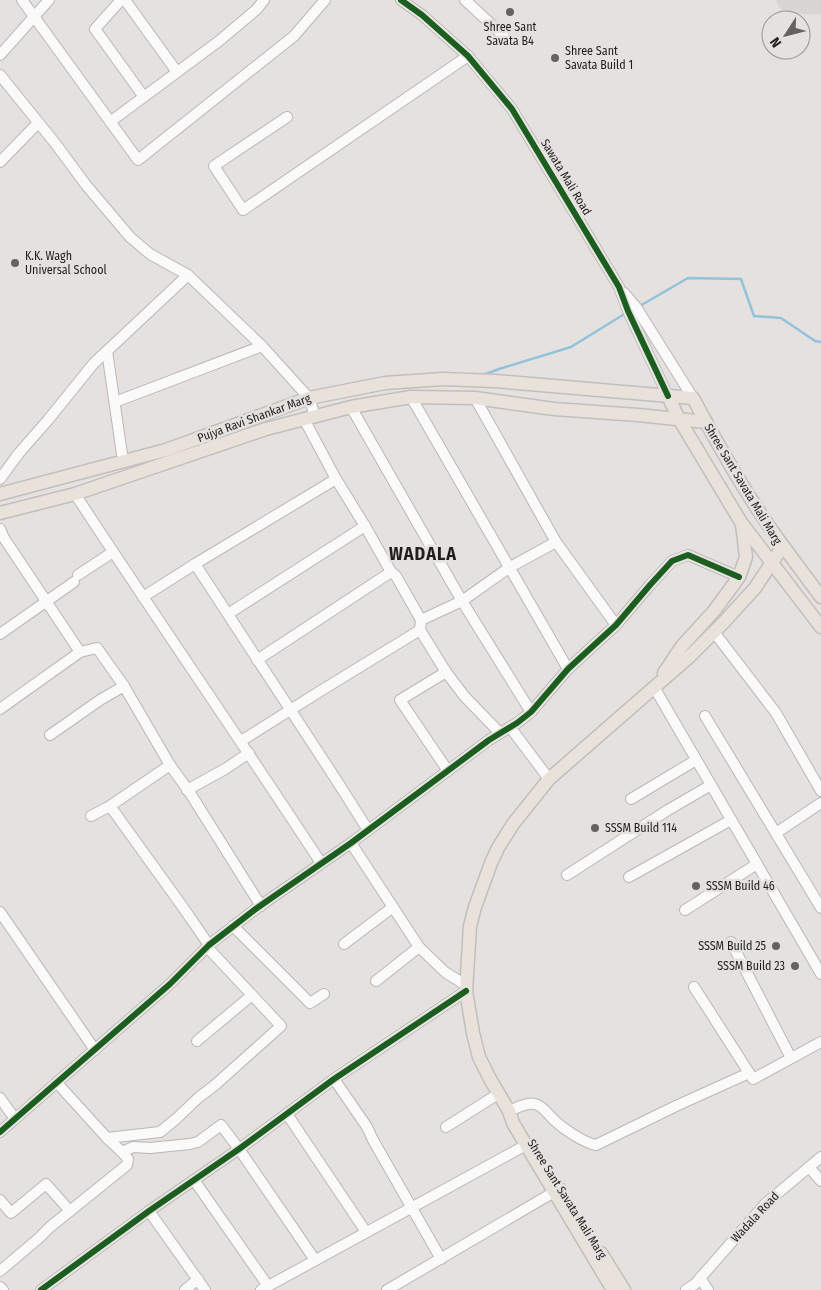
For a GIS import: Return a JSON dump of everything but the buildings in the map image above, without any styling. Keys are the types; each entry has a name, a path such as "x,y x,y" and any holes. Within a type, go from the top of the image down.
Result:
{"main road":[{"name":"Pujya Ravi Shankar Marg","path":"0,494 166,450 309,398 385,383 443,379 495,381 693,398"},
{"name":"Shree Sant Savata Mali Marg","path":"654,687 682,646 714,611 739,577 746,557 742,524 679,419 668,396"},
{"path":"0,513 76,494 266,429 351,407 411,397 475,398 554,409 706,422"},
{"name":"Shree Sant Savata Mali Marg","path":"613,1290 518,1120 509,1111 498,1094 480,1057 473,1033 467,988 470,926 475,906 491,863 509,830 549,779 689,657 755,588 783,546 762,518 693,398"},
{"path":"742,524 821,626"},
{"path":"783,546 820,594"},
{"name":"Shree Sant Savata Mali Marg","path":"509,1111 513,1123 526,1145 624,1290"}],"street":[{"path":"22,0 138,160 294,36 325,0"},
{"path":"2,48 48,0"},
{"path":"144,97 95,29 123,0 177,72"},
{"path":"110,122 257,10 264,0"},
{"name":"Sawata Mali Road","path":"402,0 422,15 468,56 512,109 619,286 628,312 668,396"},
{"path":"465,0 506,38"},
{"path":"287,117 214,166 243,210 468,56"},
{"path":"0,75 55,143 91,192 130,237 150,254 188,275 262,346 309,398 309,418 336,479 391,572 396,576 446,672 465,697 500,733"},
{"path":"0,162 38,123"},
{"path":"0,479 94,363 188,275"},
{"name":"Shree Sant Savata Mali Marg","path":"619,286 636,307 693,398"},
{"path":"115,402 262,346"},
{"path":"107,352 123,461"},
{"path":"411,397 568,669"},
{"path":"475,398 556,542 616,626"},
{"path":"351,407 462,601 531,712"},
{"path":"143,597 336,479"},
{"path":"76,494 321,863"},
{"path":"228,614 365,526"},
{"path":"1,536 80,652"},
{"path":"241,741 420,625 462,601 510,568 556,542"},
{"path":"0,634 113,552"},
{"path":"0,1132 170,984 208,946 233,926 351,843 489,740 531,712 568,669 616,626 672,561 688,555 739,577"},
{"path":"195,564 368,830"},
{"path":"257,660 391,572"},
{"path":"714,632 776,713 821,791"},
{"path":"0,709 80,652 97,648 124,686 170,765 260,906"},
{"path":"446,672 400,700 448,771"},
{"path":"50,735 100,700 124,686"},
{"path":"654,687 821,974"},
{"path":"705,716 821,908"},
{"path":"510,727 549,779"},
{"path":"187,790 249,753"},
{"path":"631,800 696,760"},
{"path":"91,816 110,806 170,765"},
{"path":"567,874 711,785"},
{"path":"776,833 821,802"},
{"path":"107,1138 160,1132 281,1026 208,946 182,906 110,806"},
{"path":"629,877 731,820"},
{"path":"41,1290 334,1079 467,988 445,972 419,947 351,843"},
{"path":"685,910 757,864"},
{"path":"344,944 393,907"},
{"path":"0,912 95,1050"},
{"path":"233,926 310,1003 324,994"},
{"path":"731,942 791,1058"},
{"path":"376,981 419,947"},
{"path":"694,987 753,1079 821,1042"},
{"path":"197,1040 252,995"},
{"path":"509,1111 535,1104 542,1108 554,1121 590,1144 596,1145 749,1073"},
{"path":"334,1079 367,1127 441,1258"},
{"path":"0,1271 127,1165 128,1159 57,1083"},
{"path":"446,1126 498,1094"},
{"path":"0,1098 15,1119"},
{"path":"287,1114 366,1232"},
{"path":"122,1152 133,1147 150,1148 198,1142 221,1125 315,1260"},
{"path":"194,1180 264,1288 526,1145"},
{"name":"Wadala Road","path":"686,1290 697,1284 765,1204 821,1157"},
{"path":"809,1167 821,1180"},
{"path":"0,1200 11,1213 46,1184 70,1211"},
{"path":"387,1290 557,1190"},
{"path":"149,1211 205,1290"},
{"path":"185,1290 198,1280"},
{"path":"697,1284 708,1290"},
{"path":"0,1287 3,1290"}],"waterway":[{"path":"638,307 688,278 741,279 754,316 781,318 815,341 821,342"},
{"path":"483,375 571,347 626,313"}],"taxiway":[{"path":"787,0 806,4 821,4"}],"cycle path":[{"path":"401,0 422,15 468,56 512,109 619,287 628,311 668,396"},
{"path":"0,1132 170,984 209,945 257,908 351,843 489,740 531,712 568,669 616,625 672,561 688,555 739,577"},
{"path":"41,1290 334,1079 466,991"}],"place":[{"name":"Shree Sant Savata B4","path":"510,12"},
{"name":"Shree Sant Savata Build 1","path":"555,58"},
{"name":"K.K. Wagh Universal School","path":"15,263"},
{"name":"SSSM Build 114","path":"595,828"},
{"name":"SSSM Build 46","path":"696,886"},
{"name":"SSSM Build 25","path":"776,946"},
{"name":"SSSM Build 23","path":"795,966"}],"district":[{"name":"WADALA","path":"423,554"}]}
